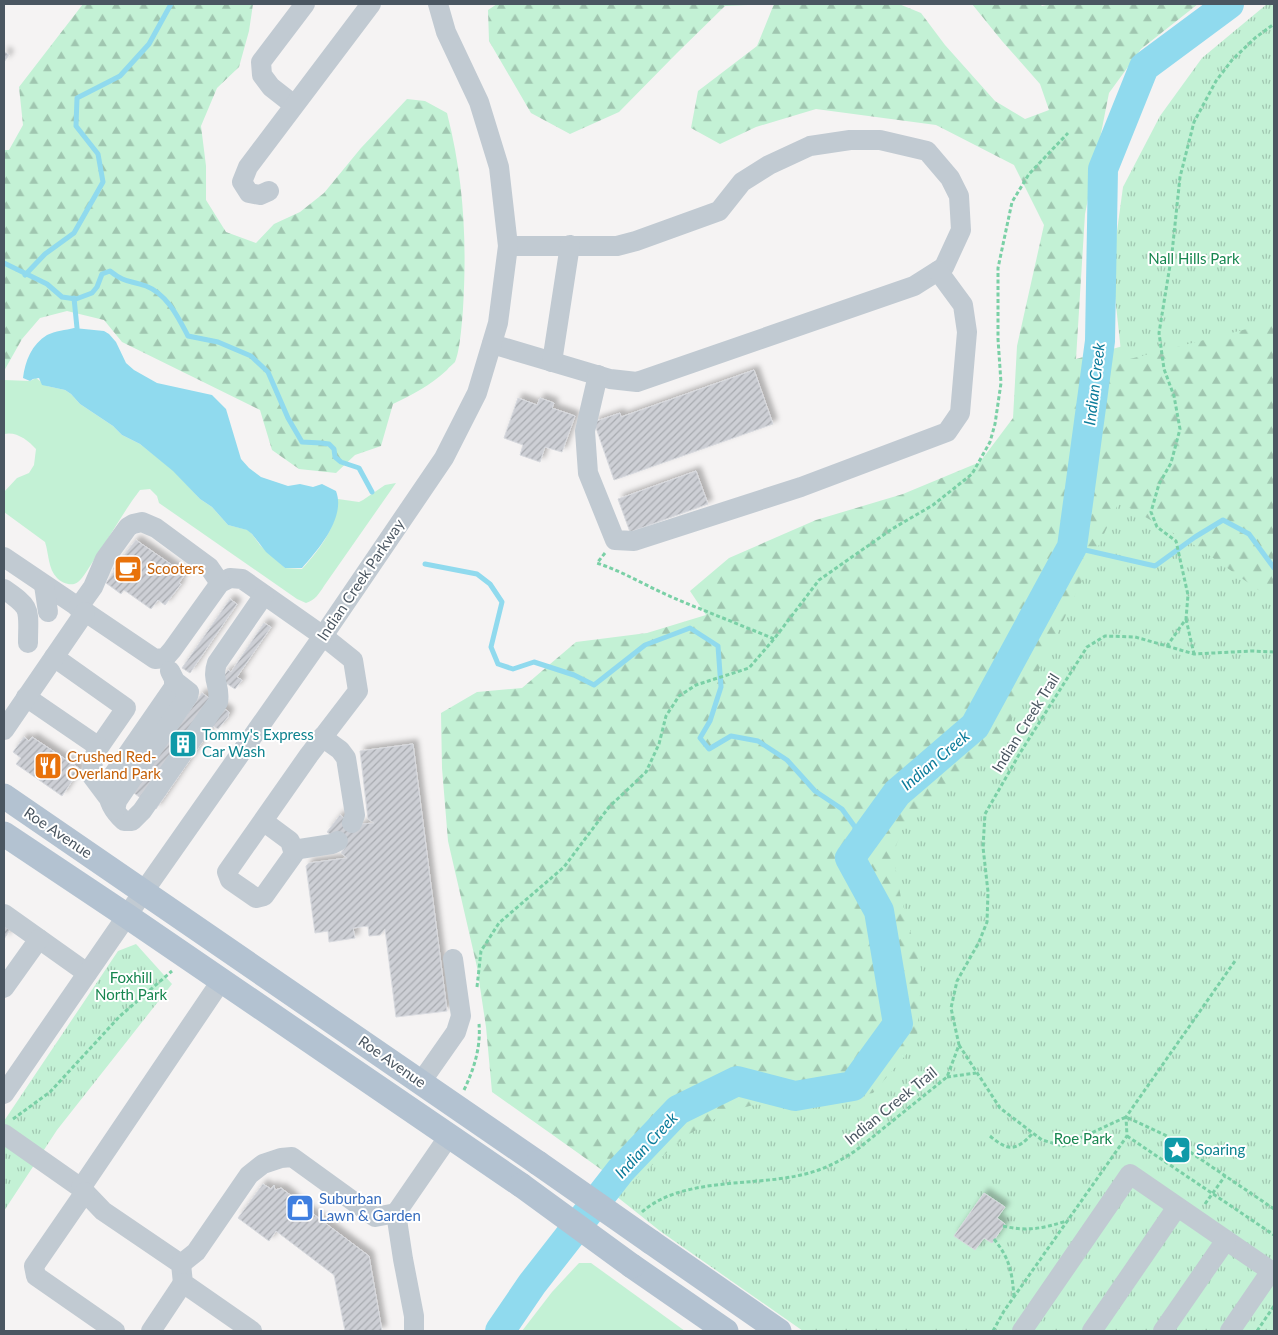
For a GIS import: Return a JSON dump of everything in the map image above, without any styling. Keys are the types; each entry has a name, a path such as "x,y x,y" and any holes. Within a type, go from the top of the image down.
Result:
{"main road":[{"name":"Roe Avenue","path":"4,796 421,1082 779,1331"},
{"name":"Roe Avenue","path":"4,834 521,1185 632,1266 726,1331"}],"street":[{"path":"294,105 271,87 262,75 261,62 305,4"},
{"path":"269,191 260,195 249,193 242,182 248,167 370,4"},
{"name":"Indian Creek Parkway","path":"4,1094 323,636 444,458 477,394 498,323 508,246 499,167 480,102 446,32 438,4"},
{"path":"492,344 610,379 637,382 914,286 944,267 961,230 960,196 950,178 927,151 880,140 850,140 810,146 768,165 742,182 719,211 636,241 617,246 508,246"},
{"path":"552,362 570,245"},
{"path":"598,375 585,431 588,473 615,540 634,542 801,486 947,432 960,413 967,332 963,305 938,271"},
{"path":"6,721 26,697 53,658 82,610 92,588 98,584 127,540 135,533 143,532 149,534 220,583"},
{"path":"4,557 155,660 164,658 172,650 220,583 230,578 242,580 323,636 354,660 358,690 322,737 227,872 230,880 256,898 264,896 294,854 290,841 263,822"},
{"path":"44,585 48,612"},
{"path":"4,589 27,608 23,644 53,658 126,708 99,747 93,760 92,776 118,816 127,822 137,817 148,804 218,702 220,693 214,678 217,663 264,595"},
{"path":"111,803 107,790 109,781 178,683 164,658"},
{"path":"26,697 99,747"},
{"path":"322,737 340,750 346,758 355,815 352,823"},
{"path":"293,850 332,844 338,841"},
{"path":"4,914 87,973"},
{"path":"4,988 39,939"},
{"path":"421,1082 459,1025 461,1016 453,959"},
{"path":"115,1331 36,1276 34,1266 221,981"},
{"path":"6,1129 83,1190 103,1211 252,1331"},
{"path":"414,1331 414,1316 402,1259 396,1214 449,1136"},
{"path":"150,1331 196,1252 249,1175 264,1164 281,1158 292,1157 375,1217 396,1214"},
{"path":"1022,1331 1130,1174 1272,1271 1230,1331"},
{"path":"1092,1331 1177,1207"},
{"path":"1162,1331 1226,1240"}],"path":[{"path":"1194,654 1186,619 1188,594 1176,541 1157,526 1151,512 1159,484 1171,463 1180,429 1174,396 1164,369 1159,333 1172,253 1180,177 1194,122 1216,81 1232,60 1255,38 1274,24"},
{"path":"615,540 598,563 622,571 642,583 675,598 774,639"},
{"path":"1167,646 1186,619"},
{"name":"Indian Creek Trail","path":"641,1213 650,1205 660,1200 689,1190 798,1176 844,1159 947,1077 959,1044 951,1008 957,981 979,942 987,922 988,892 982,847 985,814 1020,753 1087,647 1105,636 1135,637 1194,654 1252,651 1274,652"},
{"path":"476,991 480,951 499,923 564,867 608,807 646,772 659,744 666,716 679,696 696,685 749,668"},
{"path":"959,1044 1000,1108 1042,1140 1063,1146 1126,1117 1235,961"},
{"path":"6,1129 13,1118 50,1092 120,1016 173,970"},
{"path":"454,1105 474,1070 480,1036 478,1018"},
{"path":"947,1077 976,1073"},
{"path":"993,1331 997,1322 1127,1136 1126,1117"},
{"path":"1126,1117 1165,1135 1274,1209"},
{"path":"990,1136 1003,1146 1014,1148 1023,1144 1033,1133"},
{"path":"1127,1136 1274,1234"},
{"path":"1194,1219 1225,1176"},
{"path":"1003,1226 1019,1230 1042,1228 1068,1221"},
{"path":"994,1239 1005,1252 1012,1273 1014,1298"},
{"path":"1257,1331 1274,1308"}],"green space":[{"path":"83,4 253,4 249,31 239,67 217,88 201,126 206,166 206,200 226,232 256,243 274,224 300,212 324,193 361,148 407,99 425,101 447,113 457,162 463,211 465,259 461,336 455,362 447,370 421,389 393,404 381,446 355,455 336,473 299,469 272,450 260,410 122,342 104,320 67,311 40,318 22,339 4,371 4,150 9,150 23,125 19,87"},
{"path":"497,4 767,4 725,6 619,112 570,134 531,113 489,41 488,10"},
{"path":"774,4 899,4 921,13 945,45 995,101 1025,119 1049,110 1040,84 972,4 1040,4 1042,6 1051,4 1198,4 1141,49 1109,93 1085,214 1076,359 1274,306 1274,629 923,1070 695,1236 492,1092 486,1027 477,967 448,841 442,768 441,713 477,692 522,688 576,642 647,633 706,615 690,591 729,558 816,520 903,494 980,462 1013,418 1017,346 1044,225 1014,165 936,125 816,109 756,127 720,144 691,128 698,91 757,46"},
{"name":"Nall Hills Park","path":"1267,4 1274,4 1274,322 1122,361 1112,268 1123,187 1160,116 1202,58"},
{"path":"36,378 47,386 65,390 80,404 113,426 122,435 140,444 173,470 228,525 248,530 260,545 285,568 302,569 315,554 331,528 338,499 359,502 385,485 396,483 318,594 306,603 297,599 159,503 157,496 150,489 140,490 80,580 73,584 67,584 54,574 45,542 4,512 4,492 17,478 29,473 34,465 36,449 21,437 8,433 4,434 4,380 30,381"},
{"name":"Roe Park","path":"1119,502 1196,546 1274,601 1274,1331 803,1331 660,1231 616,1196 686,1136 728,1111 771,1101 824,1101 873,1093 917,1042 921,969 901,898 893,854 905,822 992,755 1049,651"},
{"name":"Foxhill North Park","path":"136,944 172,984 57,1130 4,1211 4,1121 118,951"},
{"path":"579,1263 591,1263 685,1331 522,1331 552,1292"}],"water":[{"path":"74,328 104,331 109,334 116,342 126,363 134,370 157,383 212,395 226,409 241,459 261,477 288,486 300,484 313,487 322,484 336,491 338,501 334,522 323,542 302,568 285,568 266,552 252,534 247,530 228,525 212,507 200,499 173,471 140,444 122,435 113,426 80,404 71,394 65,390 42,385 39,378 30,381 23,378 25,365 37,343 47,335"}],"building":[{"path":"4,51 9,55 4,62"},
{"path":"754,370 773,424 614,480 594,422 620,413 621,417"},
{"path":"518,398 537,405 540,398 554,403 552,408 575,416 562,452 545,447 540,462 520,455 523,445 504,438"},
{"path":"696,471 708,504 630,532 618,499"},
{"path":"136,540 185,574 179,583 181,584 165,605 158,600 151,609 124,590 121,594 106,583 115,570 113,569"},
{"path":"230,599 237,604 190,673 182,668"},
{"name":"Tommy's Express Car Wash","path":"264,623 271,627 237,677 242,680 235,689 221,680 228,670 231,672"},
{"name":"Tommy's Express Car Wash","path":"202,693 229,712 228,717 218,729 213,726 156,809 131,791"},
{"name":"Crushed Red- Overland Park","path":"24,737 29,741 32,737 80,769 62,796 16,764 21,758 13,752"},
{"path":"413,744 447,1011 396,1017 385,929 380,935 369,936 368,926 353,928 355,938 329,942 328,931 315,933 306,866 309,863 347,858 341,853 346,846 327,832 340,815 359,829 362,824 374,823 368,819 360,751"},
{"path":"4,926 10,930 4,939"},
{"path":"263,1184 271,1189 274,1185 275,1190 281,1188 369,1256 382,1331 345,1331 334,1275 276,1231 269,1241 238,1218"},
{"path":"984,1193 1005,1207 997,1218 1005,1224 992,1243 984,1238 975,1250 954,1236"}],"waterway":[{"path":"25,275 45,254 74,233 103,182 98,154 76,126 77,98 120,76 149,44 171,4"},
{"name":"Indian Creek","path":"500,1331 532,1284 621,1170 678,1110 737,1081 795,1096 853,1086 898,1024 879,911 850,858 897,793 975,726 1072,547 1100,341 1103,169 1144,67 1229,4"},
{"path":"4,263 47,284 62,297 76,299 92,293 97,287 102,274 110,271 124,279 153,290 166,300 188,336 218,342 251,356 268,372 288,418 302,442 329,444 334,449 335,457 341,462 359,468 372,492"},
{"path":"74,298 77,328"},
{"path":"1072,547 1155,566 1195,537 1223,520 1249,534 1274,568"},
{"path":"425,564 477,574 490,584 502,602 491,647 498,664 513,669 534,662 574,675 594,685 645,645 690,628 718,646 721,687 710,721 700,738 709,749 731,736 758,741 787,760 815,791 842,809 855,827 854,853"}],"place":[{"name":"Scooters","path":"128,569"},
{"name":"Tommy's Express Car Wash","path":"183,744"},
{"name":"Crushed Red- Overland Park","path":"48,766"},
{"name":"Soaring","path":"1177,1150"},
{"name":"Suburban Lawn & Garden","path":"300,1208"}]}
